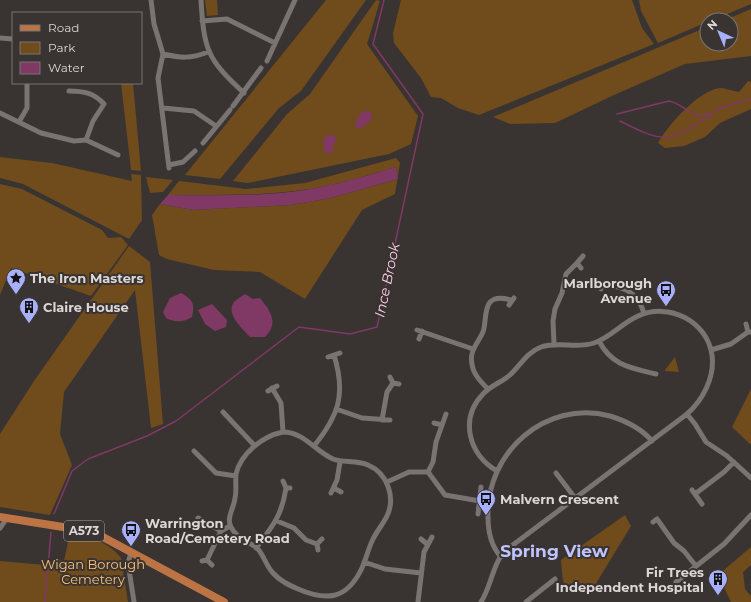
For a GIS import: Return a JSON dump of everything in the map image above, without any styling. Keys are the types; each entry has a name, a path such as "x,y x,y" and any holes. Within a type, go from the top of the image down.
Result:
{"main road":[{"name":"A573","path":"3,518 88,531 101,536 224,602"}],"street":[{"path":"151,0 154,24 162,54 158,78 163,108 169,166 183,162 196,151"},
{"path":"201,0 202,21 208,52 220,70 244,93"},
{"path":"267,60 295,0"},
{"path":"202,21 227,19 275,43"},
{"path":"0,38 12,39"},
{"path":"162,54 193,58 208,52"},
{"path":"203,143 244,93 261,68"},
{"path":"19,122 26,108 27,84"},
{"path":"69,91 84,92 97,96 104,104 93,121 86,140"},
{"path":"163,108 194,111 216,126"},
{"path":"0,113 41,133 74,141 86,140 118,155"},
{"path":"554,344 553,320 555,309 562,293 566,274 583,256"},
{"path":"577,263 581,268"},
{"path":"597,280 632,293 639,299 644,313"},
{"path":"601,289 603,283"},
{"path":"488,390 472,367 471,358 473,349 484,329 485,311 488,305 497,300 511,301"},
{"path":"481,602 491,582 500,557 696,406 704,393 712,368 711,350 703,332 688,319 664,311 644,313 599,341 582,346 554,344 541,347 530,353 512,374 488,390 478,400 472,411 469,429 471,441 478,455 497,471"},
{"path":"711,350 732,344 750,332 746,324"},
{"path":"419,339 419,330 473,349"},
{"path":"599,341 607,355 615,361 651,370 656,374"},
{"path":"314,446 326,429 336,409 341,388 337,354 328,357"},
{"path":"382,420 387,392 396,384 390,378"},
{"path":"272,389 281,404 283,432"},
{"path":"336,409 362,418 390,420"},
{"path":"224,412 226,419 255,446"},
{"path":"500,557 492,542 488,523 489,493 497,471 507,454 524,436 543,423 558,417 582,413 605,415 632,424 643,431 652,441"},
{"path":"428,472 433,462 436,442 446,414"},
{"path":"687,414 706,442 734,462 751,478"},
{"path":"434,423 442,425"},
{"path":"283,432 296,434 327,456 340,462 368,465 375,469 387,482 390,498 388,511 373,538 356,579 344,591 330,597 312,595 288,585 276,576 256,548 238,536 230,526 230,516 235,499 236,476 241,462 255,446 269,436 283,432"},
{"path":"194,451 197,458 216,473 236,476"},
{"path":"340,462 332,490 341,492"},
{"path":"702,504 693,492 724,472 734,462"},
{"path":"387,482 409,472 428,472"},
{"path":"428,472 445,495 480,501"},
{"path":"556,473 575,498"},
{"path":"256,548 277,521 282,509 288,488 282,481"},
{"path":"478,514 481,487"},
{"path":"676,582 729,539 739,526 751,515"},
{"path":"0,528 3,518"},
{"path":"198,518 222,531"},
{"path":"657,519 674,543 684,551 696,566"},
{"path":"277,521 294,528 306,540 318,547 322,539"},
{"path":"212,565 205,561 222,531 230,526"},
{"path":"418,602 424,552 432,537"},
{"path":"421,539 427,544"},
{"path":"131,553 128,563 134,602"},
{"path":"364,562 385,568 421,573"},
{"path":"526,602 555,579"},
{"path":"311,602 312,595"}],"green space":[{"path":"205,0 217,0 218,15 207,16"},
{"path":"326,0 366,0 301,91 279,108 220,179 185,175"},
{"path":"376,0 380,1 367,44 418,116 411,144 389,154 248,183 233,181 287,114 310,94"},
{"path":"401,0 632,0 642,28 654,44 479,115 458,108 441,98 431,97 421,78 394,43 393,33"},
{"path":"639,0 751,0 751,4 732,12 699,12 699,25 658,43 641,11"},
{"path":"751,9 751,56 685,64 555,123 510,124 493,117 699,30 699,52 739,52 739,14"},
{"path":"748,81 751,82 751,109 720,123 705,137 684,146 665,148 658,143 676,118 703,95 720,88 739,92"},
{"path":"121,84 133,84 141,171 131,170"},
{"path":"0,157 52,163 132,181 131,174 141,175 142,220 129,239 23,184 0,178"},
{"path":"396,158 400,163 398,177 396,167 338,183 303,190 252,194 168,195 179,181 246,189 305,183"},
{"path":"146,177 173,180 163,192 150,193"},
{"path":"397,179 395,194 362,210 305,299 260,272 214,270 167,259 159,255 152,215 160,204 193,210 291,205 331,198"},
{"path":"0,184 22,189 102,230 108,238 121,237 128,245 91,296 11,268 0,295"},
{"path":"129,246 150,262 163,424 151,428 135,290 64,392 60,434 72,465 50,515 0,507 0,434 34,381"},
{"path":"675,357 679,372 665,371 665,370"},
{"path":"751,389 751,445 732,427"},
{"path":"625,515 631,526 589,595 583,594 563,582 561,560"},
{"name":"Wigan Borough Cemetery","path":"70,533 98,541 116,552 121,558 128,602 0,602 0,561 57,566 58,559 64,561"},
{"path":"751,547 751,565 743,572 745,589 751,596 751,602 731,602 718,575"}],"water":[{"path":"366,110 371,112 372,117 370,121 360,129 355,127 358,117"},
{"path":"330,135 335,137 337,140 333,146 333,153 325,153 323,141 326,136"},
{"path":"396,167 398,179 331,198 291,205 193,210 160,204 168,195 254,195 305,190 340,183"},
{"path":"181,293 192,302 192,317 180,321 173,321 166,318 163,312 170,298"},
{"path":"245,294 253,299 260,298 270,313 272,318 272,327 265,337 250,337 239,326 233,316 232,307 234,302"},
{"path":"212,304 227,320 226,327 215,331 205,324 198,310"}],"waterway":[{"name":"Ince Brook","path":"54,514 72,471 88,459 147,436 176,421 299,327 350,334 377,327 423,114 373,44 384,0"},
{"path":"617,114 669,101 693,114 705,115 727,106 751,99"},
{"path":"620,121 648,134 658,137 667,137 676,135 686,130 712,114"},
{"name":"Ince Brook","path":"45,602 51,532"}],"place":[{"name":"The Iron Masters","path":"16,295"},
{"name":"Marlborough Avenue","path":"666,307"},
{"name":"Claire House","path":"29,324"},
{"name":"Malvern Crescent","path":"486,516"},
{"name":"Warrington Road/Cemetery Road","path":"131,547"},
{"name":"Fir Trees Independent Hospital","path":"718,596"}],"district":[{"name":"Spring View","path":"554,551"}]}
